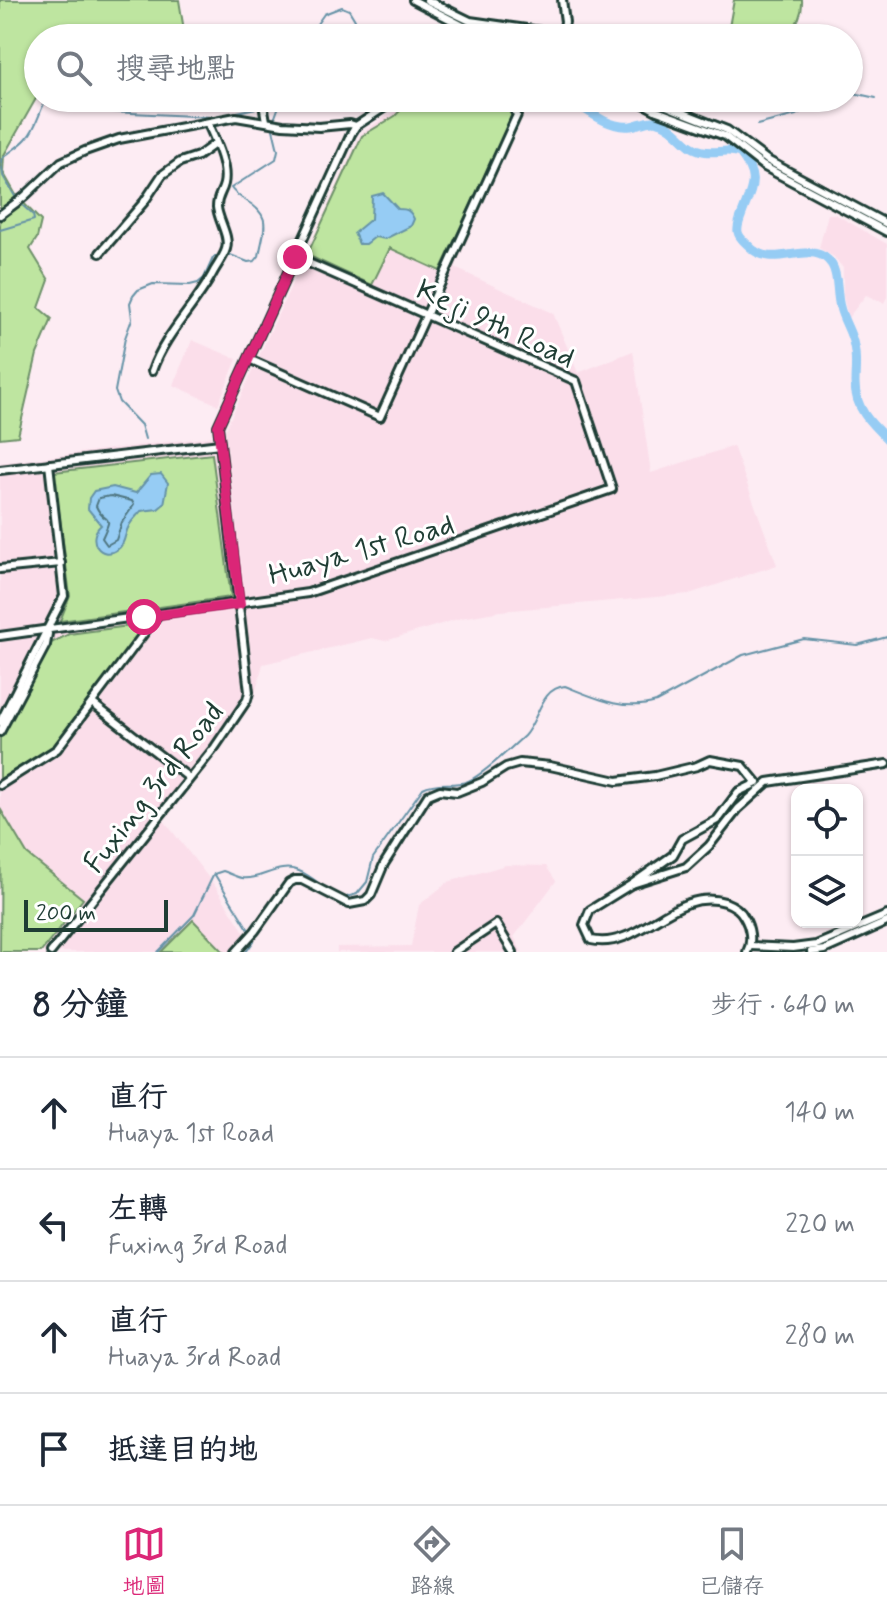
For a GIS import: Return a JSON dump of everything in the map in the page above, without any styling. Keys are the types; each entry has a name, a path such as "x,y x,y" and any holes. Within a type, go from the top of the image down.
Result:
{"street":[{"path":"413,0 468,24"},
{"path":"427,0 468,24"},
{"path":"562,0 565,24"},
{"path":"267,112 270,122"},
{"path":"0,215 61,162 127,138 236,117 319,127 356,126 378,112"},
{"path":"249,359 380,417 517,115 516,112"},
{"path":"660,112 725,136 763,166 887,232"},
{"path":"681,112 727,130 767,160 887,224"},
{"path":"152,371 165,341 207,286 226,249 227,241 217,211 217,195 224,184 216,143 208,124"},
{"name":"Fuxing 3rd Road","path":"51,952 215,747 247,700 249,692 219,423 356,126"},
{"path":"100,253 144,202 162,175 216,143"},
{"name":"Keji 9th Road","path":"295,257 576,381 612,489"},
{"path":"0,470 220,444"},
{"path":"0,722 64,596 49,464"},
{"name":"Huaya 1st Road","path":"0,636 308,593 612,489"},
{"path":"0,569 61,563"},
{"path":"0,785 57,749 157,616"},
{"path":"0,732 46,645 48,631"},
{"path":"92,703 188,777"},
{"path":"236,952 289,883 295,880 302,880 349,904 365,901 371,895 384,864 428,795 433,792 457,792 520,763 550,766 617,781 655,776 710,760 743,766 757,783 738,792 717,820 682,839 673,855 590,910 584,925 591,940 608,942 677,907 711,900 740,910 749,930 748,950"},
{"path":"632,884 686,867 709,846 738,809 768,782 887,764"},
{"path":"748,950 816,945 887,915"},
{"path":"811,952 824,950 887,922"},
{"path":"454,952 496,924 513,952"},
{"path":"468,944 471,952"},
{"path":"748,950 758,952"}],"shaded area":[{"path":"393,112 520,112 522,115 455,268 553,313 578,373 633,351 651,473 733,446 777,565 689,594 501,611 461,618 385,641 372,638 263,664 254,698 162,818 215,886 250,941 238,952 0,952 0,463 223,435 361,133"},
{"path":"828,214 835,214 887,244 887,297 884,303 866,295 848,318 843,295 843,268 834,257 819,248"},
{"path":"192,340 237,359 218,405 173,385"},
{"path":"506,865 546,866 556,881 514,937 522,952 337,952 337,947 411,946 419,905 448,882"}],"green space":[{"path":"0,0 179,0 183,24 24,24 24,112 28,112 4,155 3,172 16,195 41,221 37,238 30,249 49,280 39,308 52,319 37,354 18,436 0,438"},
{"path":"734,0 802,0 795,24 730,24"},
{"path":"399,112 510,112 512,117 440,271 390,248 372,285 307,255 362,136"},
{"path":"212,454 231,597 60,621 70,596 54,472"},
{"path":"144,624 54,745 0,779 0,735 7,728 49,644 69,634"},
{"path":"1,810 27,854 83,899 41,952 0,952"},
{"path":"193,920 224,952 161,952"}],"water":[{"path":"383,193 398,209 411,214 414,219 411,226 385,239 375,237 366,244 359,244 354,233 371,219 372,196"},
{"path":"161,474 168,483 164,504 158,509 141,511 130,524 118,549 106,553 101,551 95,536 101,525 88,509 89,498 94,491 113,487 136,493 151,475"}],"waterway":[{"path":"317,24 324,14 342,7 349,10 355,24"},
{"path":"863,95 876,98"},
{"path":"16,198 3,176 1,160 30,135 41,112"},
{"path":"111,112 213,117 237,112"},
{"path":"228,254 248,262 255,261 259,256 263,217 231,188 276,159 278,150 272,125 277,112"},
{"path":"590,112 622,126 658,122 668,126 697,149 740,153 752,177 749,197 739,223 740,236 759,253 770,256 815,253 832,265 841,312 854,346 858,400 869,421 887,439"},
{"path":"757,125 801,112"},
{"path":"0,230 34,220 33,215 20,203"},
{"path":"145,439 141,425 119,402 115,391 125,338 132,319 130,303 138,290 153,284 198,283 204,278 213,258 222,253"},
{"path":"343,898 357,894 367,882 373,858 423,788 466,782 480,774 524,736 545,698 557,688 565,686 599,699 644,705 656,702 743,655 804,639 857,645 887,637"},
{"path":"158,952 194,915 214,874 223,871 249,878 291,869 327,889"},
{"path":"215,875 252,935 254,941 246,952"}],"route":[{"path":"144,617 240,604 218,426 295,257"}]}
